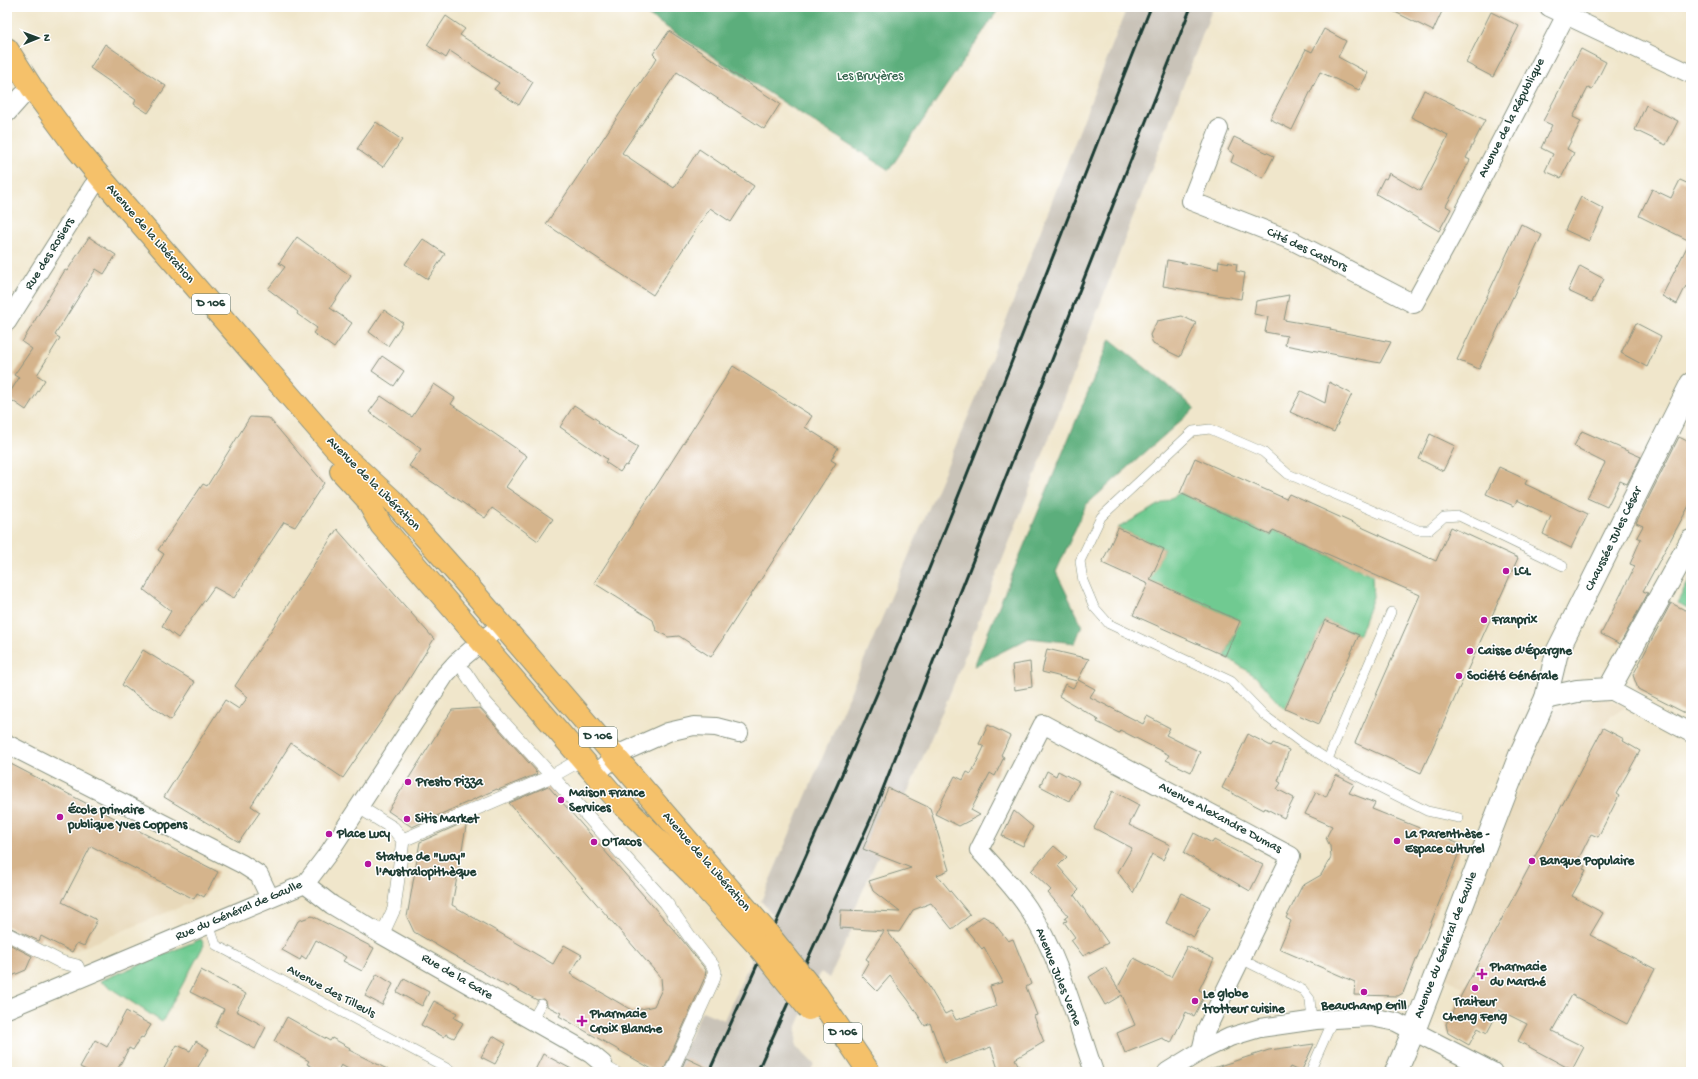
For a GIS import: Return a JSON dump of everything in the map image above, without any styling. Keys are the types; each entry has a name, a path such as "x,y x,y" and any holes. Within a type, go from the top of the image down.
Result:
{"main road":[{"name":"Avenue de la Libération","path":"7,49 27,92"},
{"name":"Avenue de la Libération","path":"7,73 27,92 77,149 98,182 366,498 381,525 589,767 761,938"},
{"name":"Avenue de la Libération","path":"98,182 335,448 392,500 615,757 761,938"},
{"name":"D 106","path":"761,938 813,1002 829,1032 869,1072"}],"street":[{"path":"1549,7 1568,11 1691,74"},
{"name":"Avenue de la République","path":"1455,230 1568,11"},
{"path":"7,113 27,92"},
{"name":"Cité des Castors","path":"1219,129 1191,201 1293,241 1414,304 1455,230"},
{"name":"Rue des Rosiers","path":"7,322 98,182"},
{"name":"Chaussée Jules César","path":"1546,698 1557,652 1691,384"},
{"path":"1609,689 1691,541"},
{"name":"Rue du Général de Gaulle","path":"7,1009 305,884 359,807 445,675 456,663 501,625"},
{"path":"465,672 485,702 666,903 713,966 715,972 713,980 671,1072"},
{"path":"1546,698 1577,691 1609,689 1691,733"},
{"name":"Avenue du Général de Gaulle","path":"1413,1031 1520,755 1546,698"},
{"name":"Avenue Alexandre Dumas","path":"1043,724 1291,856 1206,1030 1201,1051"},
{"name":"Avenue Jules Verne","path":"1043,724 978,850 1006,880 1023,902 1042,934 1069,999 1094,1072"},
{"path":"403,840 552,776 589,767 615,757 668,732 694,726 716,727 739,733"},
{"path":"7,744 242,864 259,875 270,898"},
{"path":"359,807 393,828 403,840 394,909 382,935"},
{"name":"Rue de la Gare","path":"305,884 332,905 382,935 591,1054 608,1069"},
{"path":"7,934 61,962 77,966 81,977"},
{"path":"1167,1072 1201,1051 1230,1038 1260,1028 1312,1021 1371,1017 1396,1022 1493,1072"},
{"path":"1396,1072 1413,1031"}],"lane":[{"path":"1459,818 1427,811 1346,770 1300,742 1264,715 1231,680 1109,624 1094,607 1083,581 1080,561 1101,517 1193,431 1210,429 1263,452 1288,474 1418,530 1429,530 1444,517 1459,516 1563,566"},
{"path":"1328,759 1391,612"},
{"name":"Avenue des Tilleuls","path":"209,924 216,945 454,1072"},
{"path":"1241,959 1304,990 1310,999 1312,1021"},
{"path":"532,1020 541,1004"},
{"path":"1310,1072 1333,1020"}],"shaded area":[{"path":"1127,7 1213,7 1023,507 949,696 854,910 852,929 829,978 821,972 797,1026 796,1046 814,1064 810,1072 673,1072 702,1011 724,1020 772,914 761,901 976,398"},
{"path":"1608,699 1626,707 1611,716 1603,729 1463,988 1444,977 1540,733 1547,720 1558,709 1570,702"},
{"name":"École primaire publique Yves Coppens","path":"7,762 218,872 204,897 72,952"}],"green space":[{"name":"Les Bruyères","path":"635,7 1000,7 889,170"},
{"path":"1110,339 1195,408 1086,505 1056,572 1082,625 1075,643 1029,638 974,666"},
{"path":"1180,493 1270,535 1273,530 1372,575 1373,597 1359,635 1325,620 1285,709 1255,676 1225,656 1240,621 1149,580 1164,549 1118,528"},
{"path":"1691,577 1691,609 1677,603"},
{"path":"201,939 204,945 162,1022 100,981"}],"building":[{"path":"1385,7 1444,7 1433,31"},
{"path":"1491,12 1519,26 1493,77 1466,63"},
{"path":"446,16 465,29 460,35 533,82 519,105 494,89 499,83 450,51 446,58 427,45"},
{"path":"1324,29 1346,41 1338,57 1368,73 1359,90 1320,72 1292,130 1270,119 1306,49 1312,52"},
{"path":"669,31 780,104 764,129 677,72 622,153 674,188 699,149 754,186 731,222 710,208 653,295 546,224 657,58 653,54"},
{"path":"105,44 166,86 148,113 134,104 136,100 90,68"},
{"path":"1581,49 1606,62 1592,90 1588,88 1573,117 1581,121 1567,149 1574,153 1561,178 1545,171 1553,154 1541,148 1552,125 1543,121"},
{"path":"1424,90 1485,120 1466,158 1470,160 1446,206 1451,209 1439,231 1376,194 1384,178 1386,179 1389,173 1420,191 1447,138 1448,135 1411,117"},
{"path":"1646,105 1678,121 1666,145 1635,130"},
{"path":"376,122 402,140 383,167 357,149"},
{"path":"1234,137 1274,156 1263,178 1231,162 1234,154 1228,150"},
{"path":"1680,180 1691,185 1691,288 1686,286 1677,304 1662,296 1690,241 1639,216 1652,189 1671,198"},
{"path":"1581,197 1604,209 1589,241 1565,230"},
{"path":"1521,224 1542,235 1479,369 1457,360"},
{"path":"89,237 116,255 104,274 96,269 55,335 60,338 37,375 45,380 26,410 7,397 19,378 14,375 32,349 22,342 65,270 67,271"},
{"path":"297,237 351,276 330,308 352,323 334,348 313,333 317,328 297,314 298,312 268,289 285,267 279,263"},
{"path":"423,239 445,254 428,279 405,264"},
{"path":"1167,260 1218,269 1219,261 1237,264 1236,271 1245,273 1241,299 1163,286"},
{"path":"1580,266 1604,279 1592,302 1568,291"},
{"path":"1289,295 1284,320 1331,328 1330,330 1391,342 1380,363 1285,345 1287,336 1265,332 1268,317 1254,314 1256,301"},
{"path":"384,310 403,323 388,346 369,332"},
{"path":"1182,316 1196,323 1180,357 1153,344 1150,335 1157,321"},
{"path":"1636,323 1661,336 1647,367 1621,353"},
{"path":"382,356 404,371 394,386 372,371"},
{"path":"733,366 812,416 805,427 838,448 831,460 836,463 711,657 679,636 668,637 656,630 653,620 594,583"},
{"path":"1329,382 1352,394 1334,432 1290,412 1301,391 1325,403"},
{"path":"434,384 455,398 451,404 527,456 506,487 553,519 538,541 492,508 485,518 409,466 421,449 369,412 381,396 412,417"},
{"path":"574,405 599,421 598,423 638,447 627,466 625,465 620,472 605,462 607,459 560,427"},
{"path":"250,417 269,418 324,483 295,527 284,522 234,598 214,587 178,638 162,626 171,611 144,590 164,554 158,550 203,484 207,486"},
{"path":"1582,431 1641,457 1627,484 1620,481 1607,507 1587,498 1605,463 1574,446"},
{"path":"1430,434 1455,446 1443,471 1419,459"},
{"path":"1679,437 1691,443 1691,502 1643,591 1648,593 1620,644 1601,634 1635,566 1630,564 1641,539 1637,537 1643,526 1636,523"},
{"path":"1195,458 1286,499 1289,494 1436,561 1451,527 1518,558 1421,773 1355,743 1420,595 1273,530 1270,535 1180,493"},
{"path":"1499,467 1527,480 1525,484 1588,514 1571,548 1543,534 1551,516 1517,500 1514,506 1486,494"},
{"path":"1118,528 1164,549 1150,580 1240,621 1225,656 1133,615 1148,584 1102,563"},
{"path":"337,529 434,639 399,695 343,778 291,743 251,806 260,812 239,842 164,797 225,700 239,709 248,697 235,686"},
{"path":"1671,603 1691,613 1691,716 1638,689 1633,675"},
{"path":"1325,620 1359,635 1319,724 1285,709"},
{"path":"1047,649 1089,659 1078,680 1095,689 1090,697 1143,724 1147,716 1170,728 1166,735 1200,752 1191,772 1166,760 1169,755 1120,730 1119,733 1097,722 1098,719 1059,696 1065,684 1073,688 1077,681 1042,672"},
{"path":"143,650 195,682 171,720 122,685"},
{"path":"1030,662 1032,687 1015,690 1012,665"},
{"path":"480,708 537,772 535,772 537,774 498,790 497,789 412,827 388,811 452,710"},
{"path":"988,725 1010,736 1001,755 1004,757 995,776 990,773 971,810 980,815 959,826 935,814 955,776 963,780 967,772 971,774 984,747 979,744"},
{"path":"1603,728 1624,739 1623,741 1640,751 1616,794 1619,796 1598,837 1591,834 1577,862 1585,866 1583,869 1586,870 1572,896 1603,913 1590,935 1655,969 1627,1024 1572,995 1552,1031 1584,1047 1572,1070 1518,1041 1527,1024 1499,1010 1487,1033 1478,1028 1469,1045 1448,1033 1446,1024"},
{"path":"1248,734 1271,746 1273,743 1289,750 1278,781 1281,783 1277,789 1294,798 1284,818 1265,808 1264,810 1222,788"},
{"name":"École primaire publique Yves Coppens","path":"7,762 218,872 204,897 197,893 194,899 91,846 62,902 97,920 84,946 77,943 72,952 41,936 39,941 7,926"},
{"path":"1047,771 1056,776 1058,771 1079,782 1069,801 1040,786"},
{"path":"1336,775 1354,784 1349,793 1375,803 1372,809 1462,845 1403,993 1398,996 1354,995 1355,982 1279,949 1291,921 1286,918 1302,886 1321,875 1331,857 1330,846 1326,838 1332,826 1305,814 1316,792 1326,797"},
{"path":"548,786 679,936 706,970 705,977 663,1072 657,1072 559,1016 561,1013 547,1006 544,999 537,1000 509,985 508,987 414,932 407,917 420,842 467,821 452,905 553,964 564,945 582,955 570,974 633,1011 654,1006 662,989 661,978 509,803"},
{"path":"888,788 930,808 949,870 937,875 970,915 952,929 931,903 913,910 899,932 887,931 928,985 945,1014 951,1011 956,1020 997,1006 990,986 1003,982 984,947 982,949 966,929 983,916 993,922 1008,941 1013,939 1031,984 1026,987 1037,1015 1034,1016 1044,1042 1015,1059 1022,1072 999,1072 991,1047 945,1063 930,1023 925,1026 909,1001 890,976 877,991 861,975 869,961 866,959 884,931 840,928 841,910 900,912 873,891 869,881 911,868 863,849"},
{"path":"1113,791 1139,805 1129,825 1170,845 1163,860 1152,854 1133,893 1118,872 1132,848 1094,828"},
{"path":"1014,811 1033,827 1023,846 1002,836"},
{"path":"1194,833 1212,843 1214,840 1263,865 1250,891 1184,853"},
{"path":"1054,846 1067,857 1058,866 1079,890 1074,895 1108,943 1083,956 1071,940 1075,937 1064,922 1067,921 1065,918 1068,916 1048,893 1051,890 1031,871"},
{"path":"1181,893 1210,907 1194,937 1166,923"},
{"path":"312,916 374,948 362,971 343,961 346,957 316,940 306,959 302,956 300,960 282,950 298,921"},
{"path":"7,943 32,956 26,970 7,978"},
{"path":"1187,946 1214,959 1199,990 1206,993 1194,1016 1186,1012 1171,1043 1162,1038 1125,1053 1117,1033 1135,1025 1122,995 1105,1005 1089,977 1105,967 1121,993 1118,987 1134,958 1171,977"},
{"path":"201,970 246,994 236,1011 266,1027 255,1049 215,1027 224,1009 190,992"},
{"path":"377,974 393,984 382,1005 365,996"},
{"path":"404,979 429,992 422,1006 397,992"},
{"path":"434,1001 457,1013 454,1018 463,1023 454,1038 446,1034 444,1037 421,1025"},
{"path":"126,1011 151,1025 133,1050 129,1048 116,1072 90,1072 80,1067 95,1040 107,1047"},
{"path":"287,1017 330,1041 332,1038 350,1048 349,1050 393,1072 354,1072 341,1065 337,1072 322,1072 307,1064 309,1061 274,1041"},
{"path":"493,1036 506,1044 495,1064 481,1057"},
{"path":"196,1041 209,1049 195,1072 162,1072 177,1045 190,1051"},
{"path":"1314,1044 1301,1072 1290,1067 1287,1072 1210,1072 1210,1069 1269,1050"},
{"path":"543,1054 577,1072 534,1072"},
{"path":"686,1058 716,1072 680,1072"}],"railway":[{"path":"709,1072 831,801 901,637 965,480 1151,7"},
{"path":"757,1072 873,814 1191,7"}],"place":[{"name":"LCL","path":"1506,571"},
{"name":"Franprix","path":"1484,620"},
{"name":"Caisse d'Épargne","path":"1470,651"},
{"name":"Société Générale","path":"1459,676"},
{"name":"Presto Pizza","path":"408,782"},
{"name":"Maison France Services","path":"561,800"},
{"name":"École primaire publique Yves Coppens","path":"60,817"},
{"name":"Sitis Market","path":"407,819"},
{"name":"Place Lucy","path":"329,834"},
{"name":"La Parenthèse - Espace culturel","path":"1397,841"},
{"name":"O'Tacos","path":"594,842"},
{"name":"Banque Populaire","path":"1532,861"},
{"name":"Statue de \"Lucy\" l'Australopithèque","path":"368,864"},
{"name":"Pharmacie du Marché","path":"1482,974"},
{"name":"Traiteur Cheng Feng","path":"1475,988"},
{"name":"Beauchamp Grill","path":"1364,992"},
{"name":"Le globe trotteur cuisine","path":"1195,1001"},
{"name":"Pharmacie Croix Blanche","path":"582,1021"}]}
